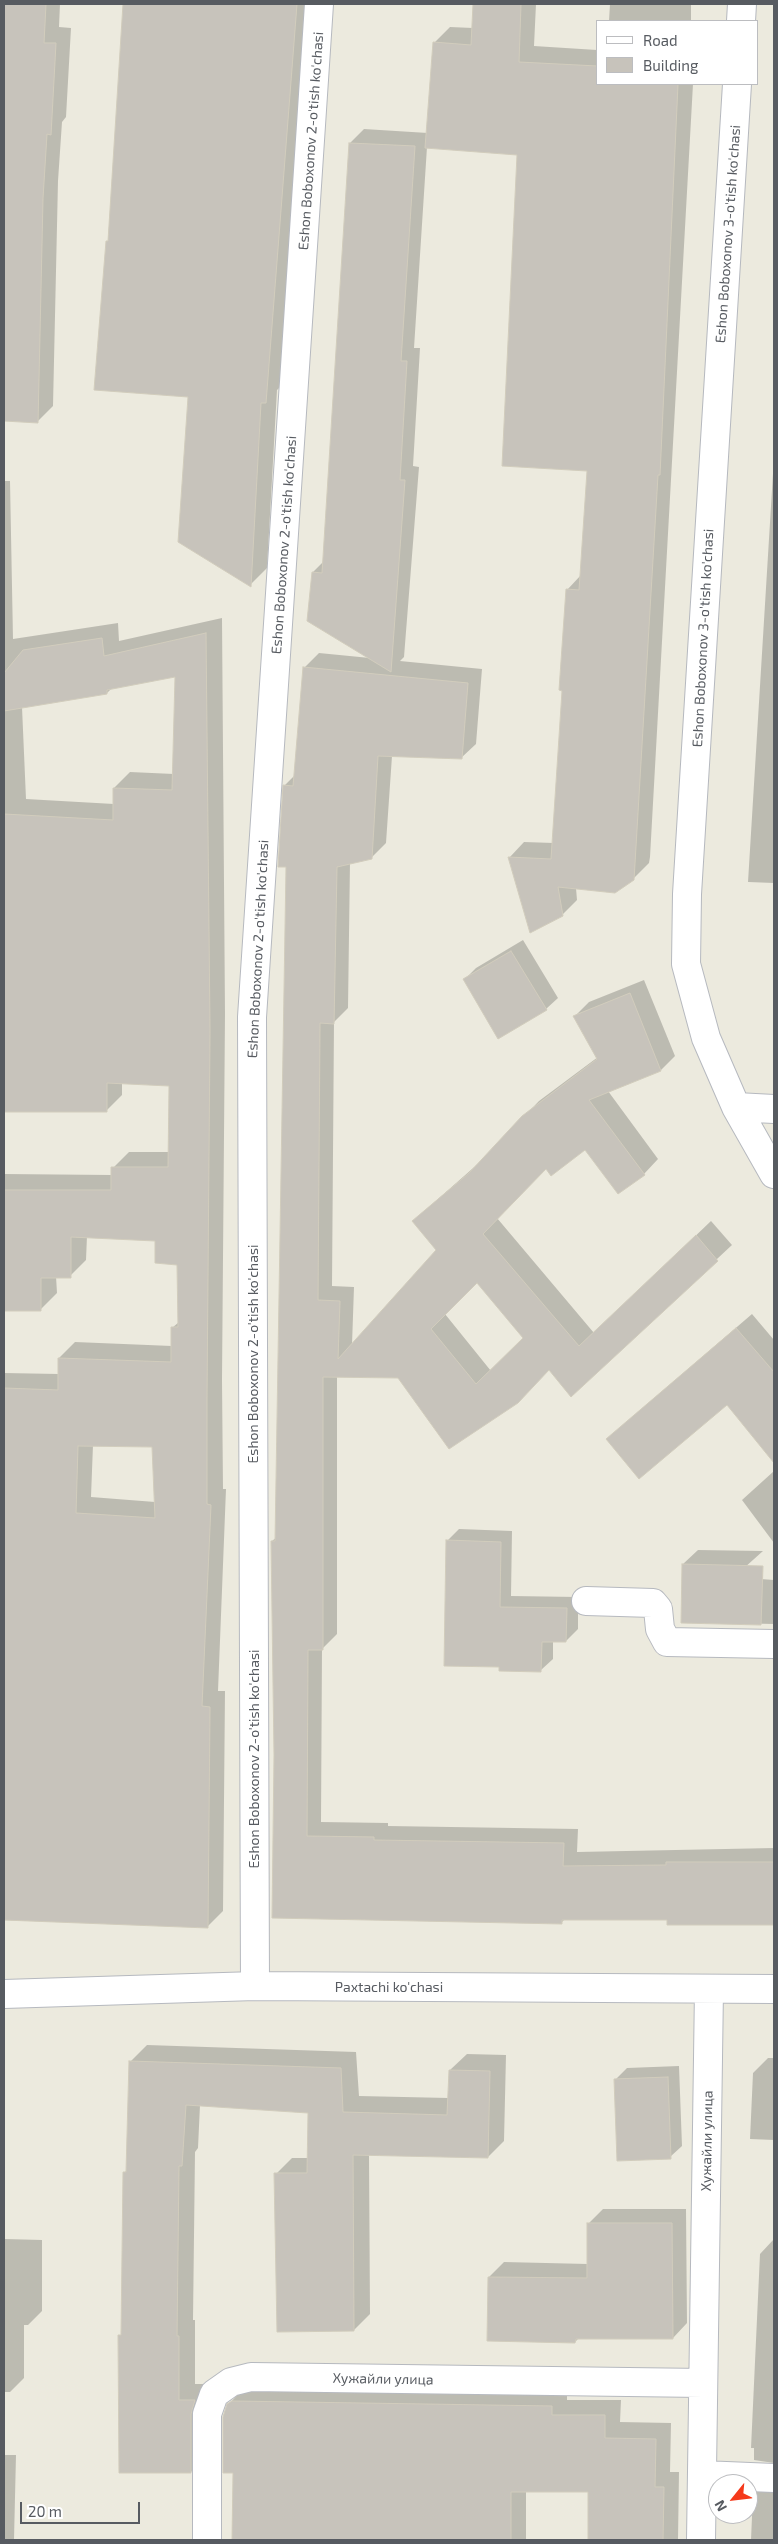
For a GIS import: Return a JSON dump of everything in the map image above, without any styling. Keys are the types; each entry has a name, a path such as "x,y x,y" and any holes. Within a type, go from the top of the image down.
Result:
{"street":[{"name":"Eshon Boboxonov 2-o'tish ko'chasi","path":"255,1986 252,1017 319,4"},
{"path":"741,20 742,4"},
{"name":"Eshon Boboxonov 3-o'tish ko'chasi","path":"737,85 688,884 686,964 706,1038 736,1107 774,1174"},
{"path":"736,1107 774,1109"},
{"path":"586,1601 653,1603 658,1609 660,1629 667,1642 774,1644"},
{"name":"Paxtachi ko'chasi","path":"4,1994 255,1986 774,1989"},
{"name":"Хужайли улица","path":"701,2540 710,1989"},
{"name":"Хужайли улица","path":"207,2540 207,2414 214,2394 231,2382 251,2377 704,2383"},
{"path":"702,2475 774,2478"}],"building":[{"path":"4,4 46,4 44,43 56,43 51,135 47,134 43,198 38,423 4,421"},
{"path":"123,4 297,4 266,403 261,403 251,587 178,542 188,397 94,390 106,241 108,241"},
{"path":"473,4 521,4 519,62 596,66 596,85 678,85 660,475 658,475 634,880 615,893 558,887 563,916 530,933 508,857 551,859 562,691 559,690 566,589 579,590 587,471 502,466 517,155 425,148 433,42 471,45"},
{"path":"349,143 415,146 401,361 407,361 400,480 405,480 391,672 307,621 312,572 322,573"},
{"path":"206,633 210,1031 207,1504 211,1505 202,1706 210,1707 208,1928 4,1920 4,1388 58,1390 58,1358 171,1362 171,1327 178,1327 177,1265 155,1263 155,1241 71,1237 71,1278 41,1278 41,1311 4,1311 4,1190 111,1190 111,1167 168,1167 169,1086 107,1083 107,1112 4,1112 4,814 113,820 113,788 172,790 175,677 107,690 107,694 4,711 4,673 23,650 102,638 104,656","holes":["78,1446 152,1447 155,1518 76,1513"]},
{"path":"303,667 468,683 462,759 378,756 372,859 337,867 334,1024 320,1023 318,1300 340,1301 338,1359 436,1250 412,1221 469,1173 522,1116 597,1059 573,1016 630,993 661,1071 589,1100 645,1175 618,1194 585,1150 551,1176 546,1169 483,1234 579,1346 696,1235 718,1261 571,1397 549,1370 518,1403 449,1449 398,1378 323,1377 323,1650 308,1650 307,1836 374,1837 374,1840 564,1843 563,1866 666,1865 666,1862 774,1862 774,1925 667,1925 667,1920 562,1920 562,1924 272,1918 274,1755 271,1541 275,1541 286,867 278,867 283,785 293,786","holes":["477,1283 523,1338 476,1384 431,1329"]},
{"path":"511,951 547,1010 498,1039 463,979"},
{"path":"736,1328 774,1372 774,1463 727,1405 639,1479 606,1439"},
{"path":"446,1540 501,1542 500,1607 567,1608 566,1642 542,1642 541,1672 499,1671 499,1667 444,1666"},
{"path":"682,1564 763,1566 761,1625 681,1623"},
{"path":"129,2061 341,2068 343,2112 447,2115 449,2070 490,2071 488,2158 353,2155 354,2331 277,2332 274,2173 307,2173 308,2113 186,2105 182,2166 179,2166 177,2336 179,2336 179,2400 195,2400 191,2414 191,2473 119,2473 118,2335 121,2335 123,2172 126,2172"},
{"path":"668,2077 671,2159 617,2161 614,2079"},
{"path":"587,2223 672,2223 673,2339 576,2339 575,2343 487,2341 488,2277 587,2278"},
{"path":"232,2401 552,2406 552,2415 605,2415 605,2438 656,2439 655,2487 664,2487 663,2540 588,2540 588,2492 511,2492 511,2540 232,2540 233,2473 223,2473 223,2417 227,2404"}]}
